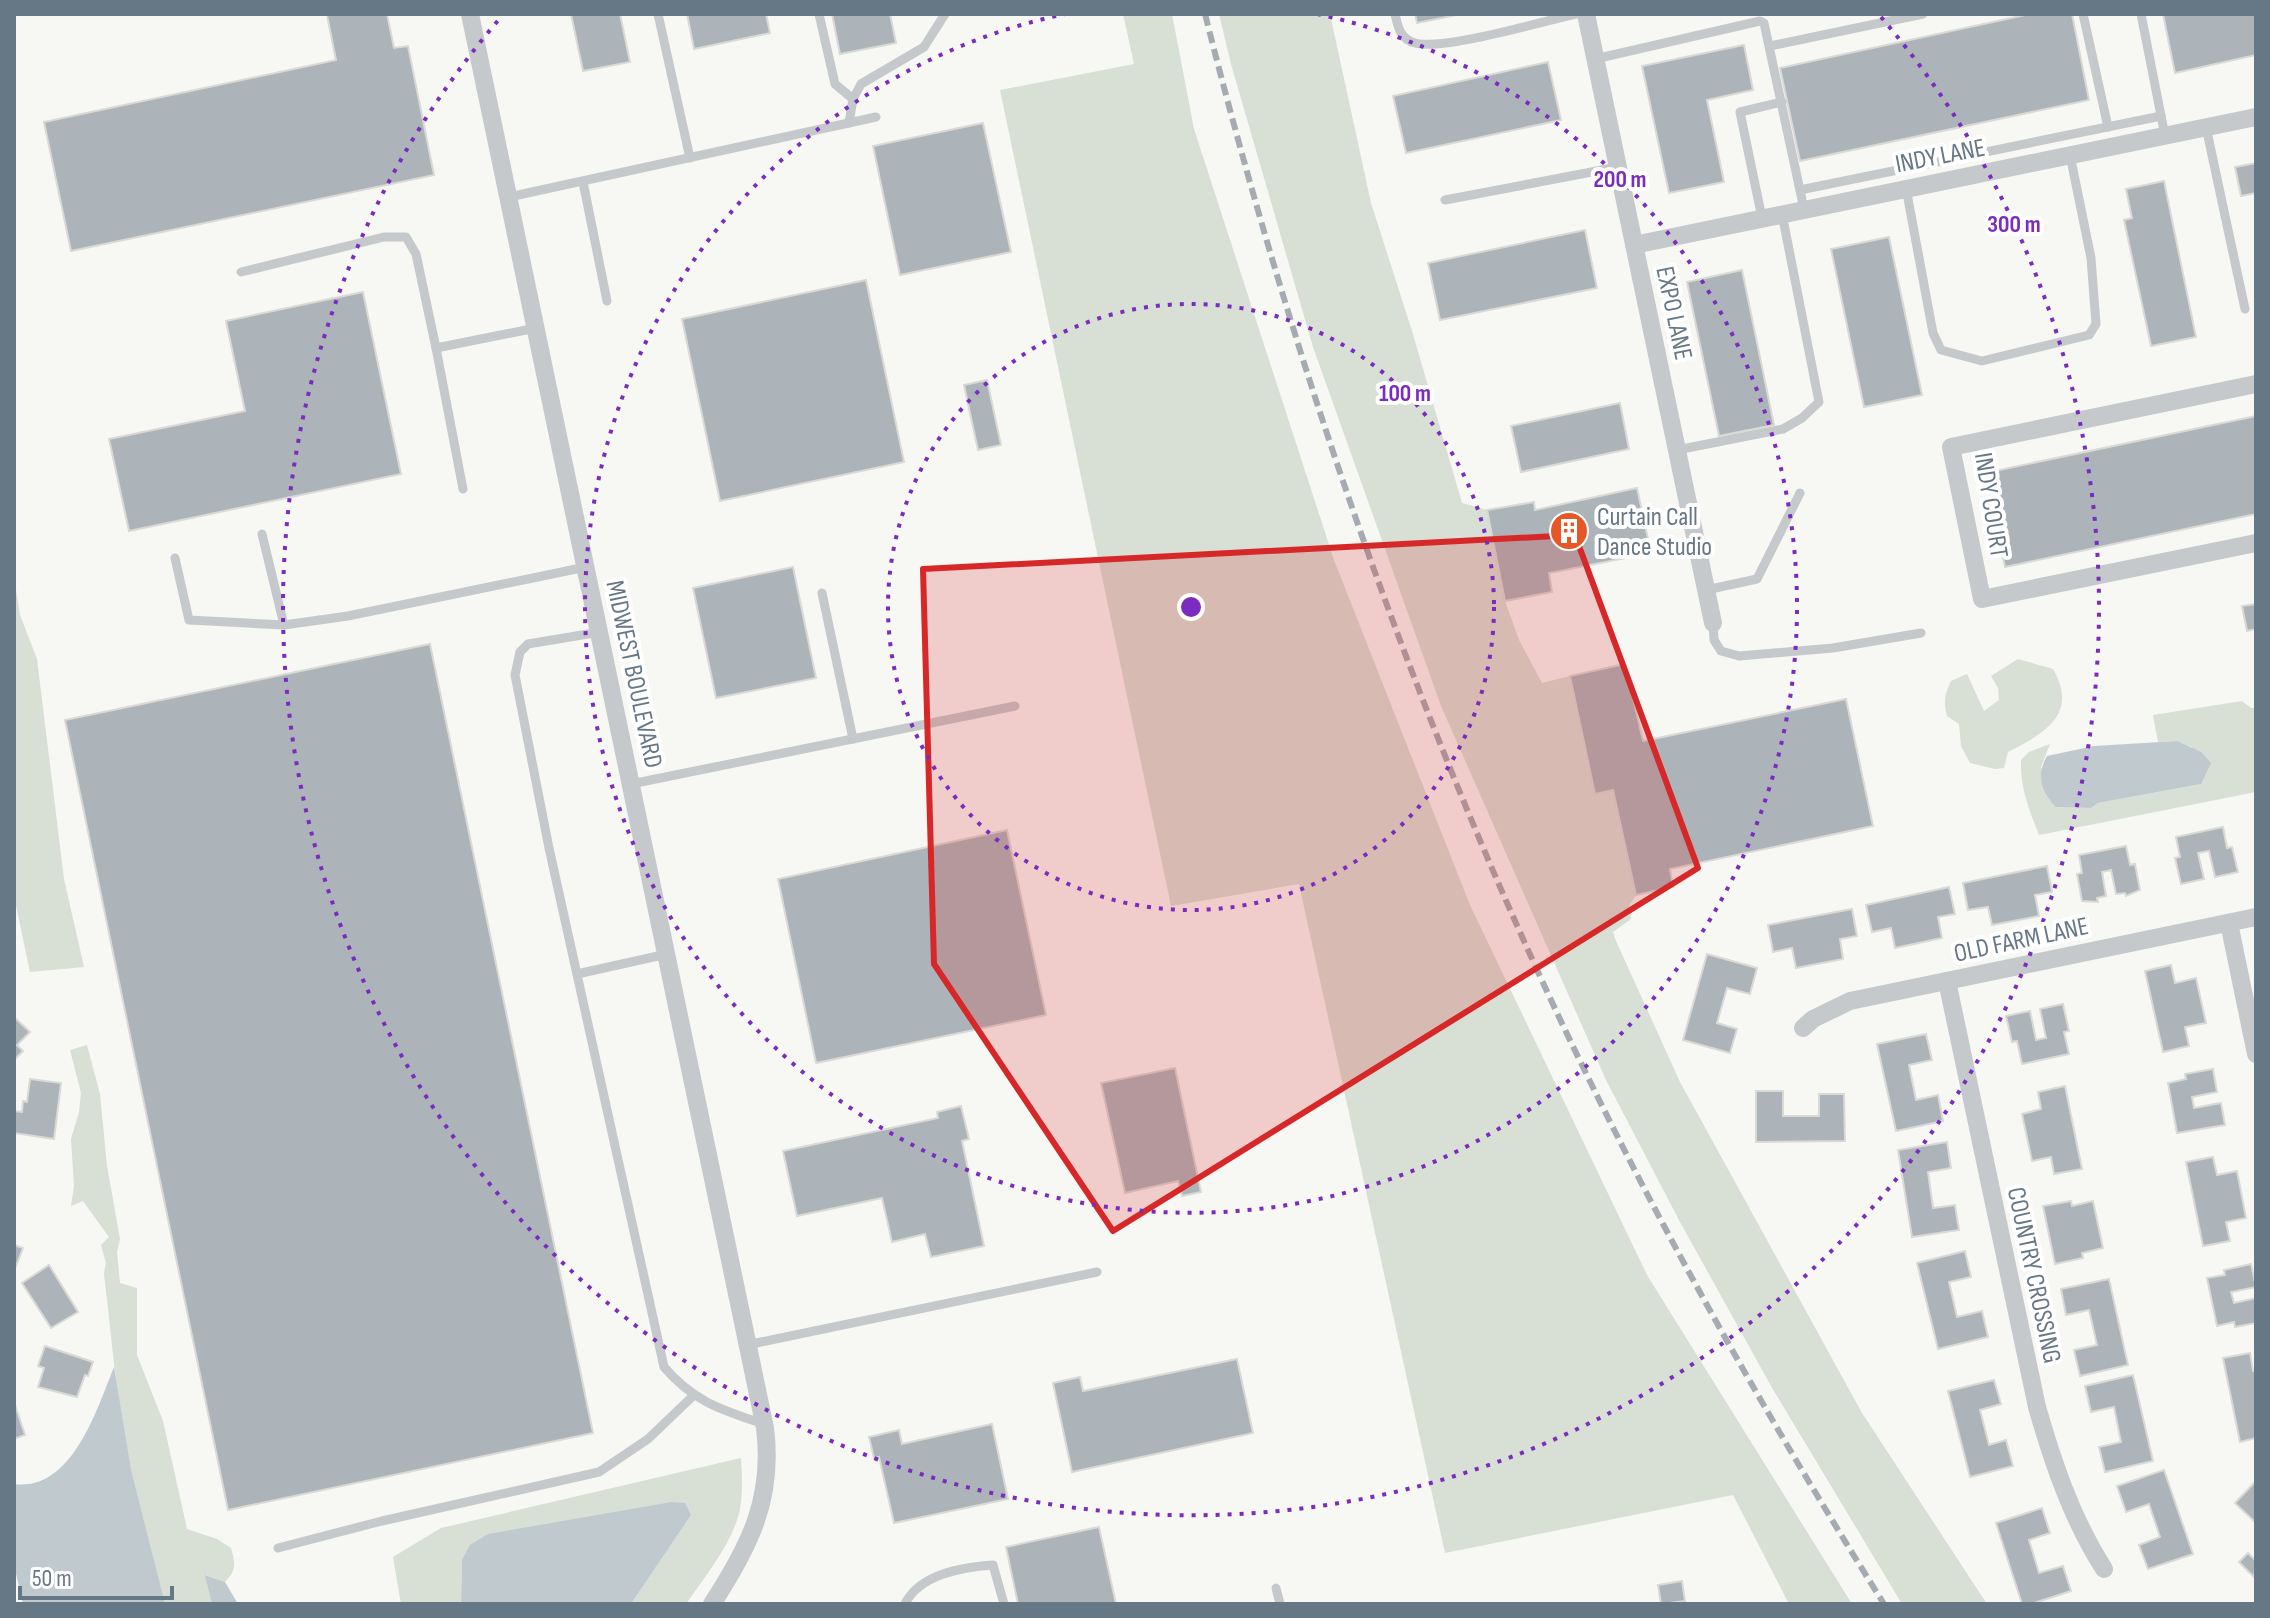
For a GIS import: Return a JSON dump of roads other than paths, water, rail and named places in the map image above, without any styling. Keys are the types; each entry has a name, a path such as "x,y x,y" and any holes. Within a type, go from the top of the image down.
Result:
{"street":[{"name":"MIDWEST BOULEVARD","path":"470,14 764,1424 767,1468 758,1518 747,1547 712,1604"},
{"name":"EXPO LANE","path":"1586,14 1713,623"},
{"name":"INDY LANE","path":"1634,245 2256,117"},
{"name":"INDY COURT","path":"2256,384 1951,447 1982,599 2256,543"},
{"name":"OLD FARM LANE","path":"1803,1028 1813,1019 1850,1001 2256,917"},
{"path":"2229,923 2256,1054"},
{"name":"COUNTRY CROSSING","path":"1947,981 2037,1407 2052,1459 2070,1504 2104,1569"}],"lane":[{"path":"658,14 690,158"},
{"path":"819,14 835,84 853,99"},
{"path":"849,123 853,99 861,84 924,47 945,14"},
{"path":"1395,14 1399,31 1414,43 1440,44 1576,14"},
{"path":"1524,14 1526,25"},
{"path":"1770,46 1923,14"},
{"path":"2083,14 2108,127"},
{"path":"2141,14 2165,136"},
{"path":"1595,59 1760,21 1766,26 1804,209"},
{"path":"1762,218 1740,112 1782,102"},
{"path":"1800,190 2161,116"},
{"path":"509,197 876,117"},
{"path":"2206,127 2245,309"},
{"path":"1906,188 1933,333 1941,350 1982,361 2089,335 2096,324 2091,258 2070,155"},
{"path":"1445,200 1618,167"},
{"path":"583,182 607,301"},
{"path":"1677,450 1783,429 1802,418 1819,402 1782,214"},
{"path":"241,272 384,237 406,237 416,254 463,489"},
{"path":"436,348 536,328"},
{"path":"1706,590 1757,579 1800,493"},
{"path":"262,534 284,625"},
{"path":"175,558 189,620 284,625 348,616 586,567"},
{"path":"822,593 853,739"},
{"path":"1713,623 1714,640 1721,651 1739,656 1833,648 1921,633"},
{"path":"600,632 528,644 520,652 515,675 664,1367 693,1396 720,1410 764,1424"},
{"path":"631,784 1015,706"},
{"path":"577,974 667,954"},
{"path":"747,1345 1097,1272"},
{"path":"278,1548 599,1472 648,1439 693,1396"},
{"path":"905,1604 910,1593 920,1584 936,1577 993,1565 1004,1604"},
{"path":"1276,1588 1280,1604"}],"railway":[{"path":"1205,14 1273,262 1352,507 1442,748 1492,867 1582,1065 1662,1222 1792,1453 1884,1604"}],"place":[{"name":"Curtain Call Dance Studio","path":"1569,531"}]}
